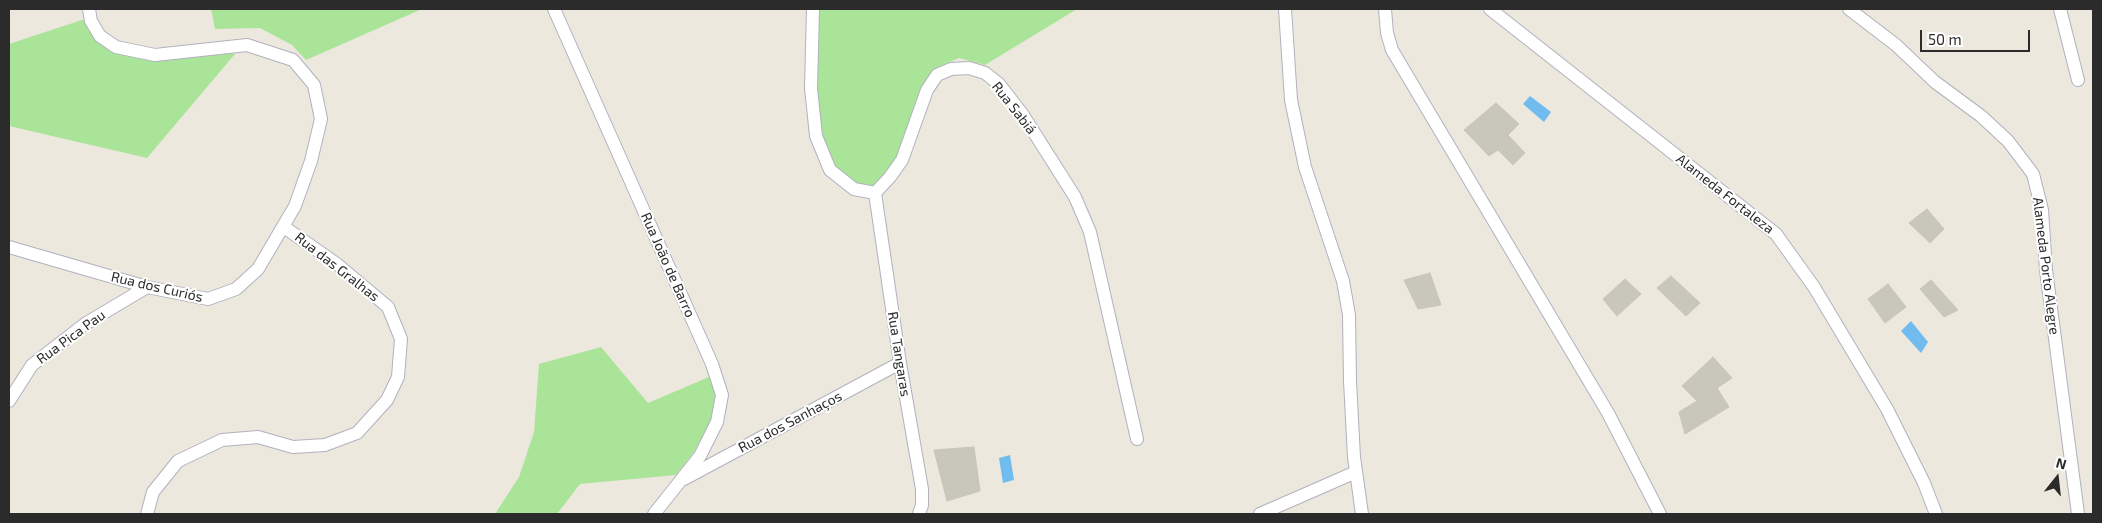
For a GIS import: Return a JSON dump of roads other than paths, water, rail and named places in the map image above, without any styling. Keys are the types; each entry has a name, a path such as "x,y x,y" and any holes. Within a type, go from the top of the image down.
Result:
{"street":[{"name":"Rua dos Curiós","path":"9,247 147,286 208,299 236,289 258,269 295,206 305,179 321,119 314,86 293,60 247,45 155,55 116,47 100,36 91,21 89,9"},
{"name":"Rua João de Barro","path":"554,9 712,364 722,395 717,422 700,456 654,514"},
{"path":"813,9 811,88 816,136 830,170 854,189 876,194"},
{"path":"1286,9 1290,100 1305,167 1343,281 1349,315 1350,381 1356,472 1362,514"},
{"path":"1386,9 1387,33 1392,50 1608,413 1660,514"},
{"name":"Alameda Fortaleza","path":"1490,9 1776,234 1814,287 1887,409 1924,483 1936,514"},
{"name":"Alameda Porto Alegre","path":"1849,9 1896,45 1935,82 1981,116 2008,141 2033,174 2042,210 2046,270 2078,514"},
{"path":"2060,9 2078,80"},
{"name":"Rua Sabiá","path":"876,194 902,160 927,90 937,75 951,69 969,68 985,74 999,84 1023,115 1075,197 1090,232 1137,439"},
{"name":"Rua Tangaras","path":"876,194 900,363 922,490 922,505 919,514"},
{"name":"Rua das Gralhas","path":"147,514 153,492 178,461 222,440 258,438 293,447 325,445 357,433 387,400 398,377 400,339 388,306 338,265 284,227"},
{"name":"Rua Pica Pau","path":"9,401 32,366 85,324 147,286"},
{"name":"Rua dos Sanhaços","path":"680,481 900,363"},
{"path":"1260,514 1356,472"}],"water":[{"path":"1530,96 1551,112 1544,122 1523,104"},
{"path":"1911,321 1928,342 1921,353 1901,331"},
{"path":"1010,455 1014,480 1003,483 999,458"}]}
